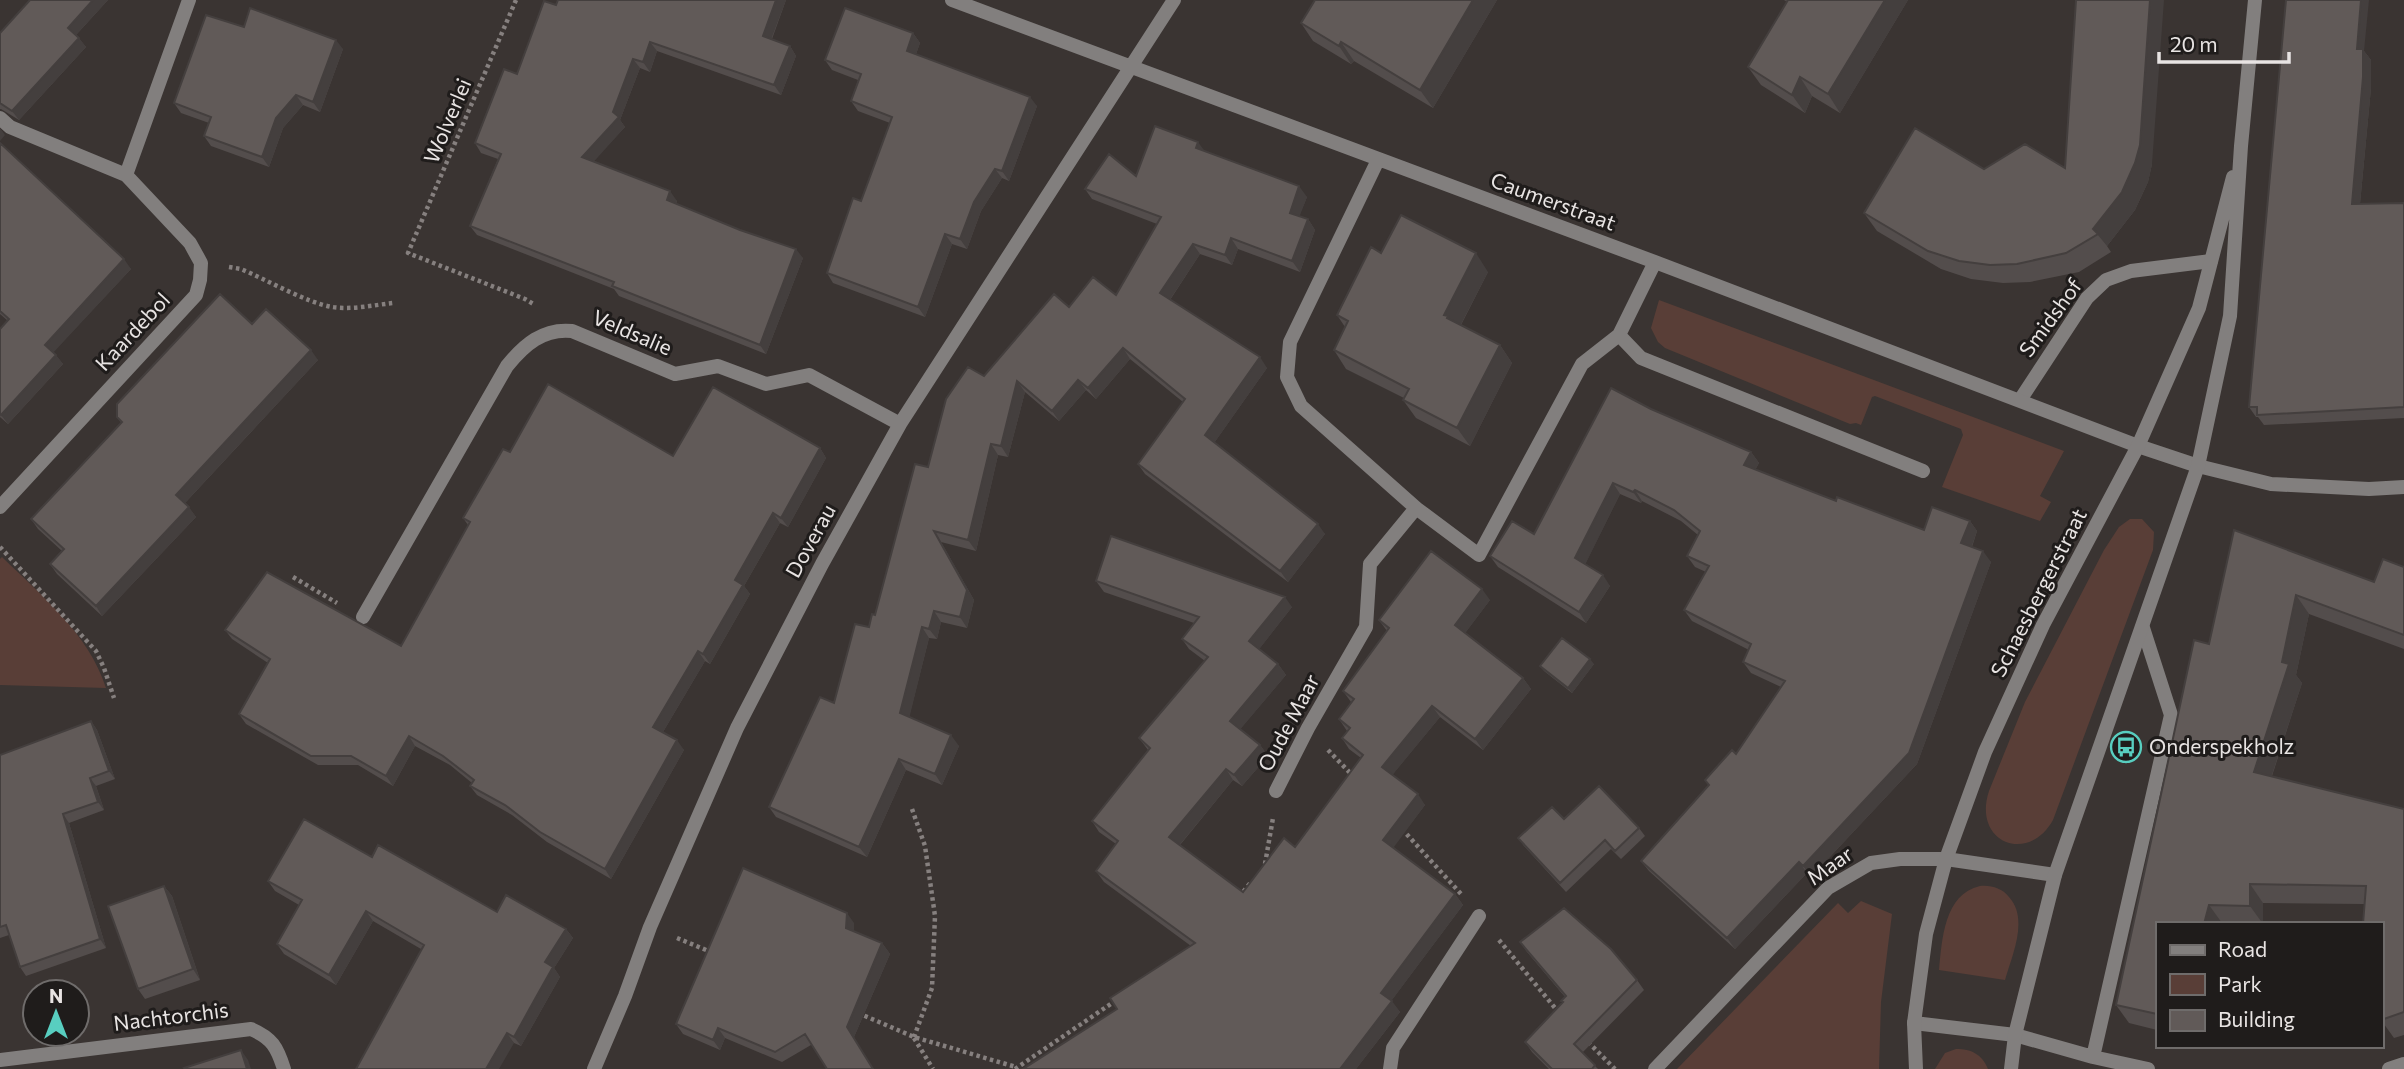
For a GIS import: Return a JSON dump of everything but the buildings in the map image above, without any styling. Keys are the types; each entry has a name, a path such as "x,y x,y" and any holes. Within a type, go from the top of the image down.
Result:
{"street":[{"path":"126,175 188,0"},
{"name":"Caumerstraat","path":"952,0 1655,262 2138,446 2198,466 2271,484 2369,489 2404,487"},
{"name":"Doverau","path":"593,1069 625,996 650,927 737,728 822,564 900,424 1174,0"},
{"name":"Schaesbergerstraat","path":"2011,1069 2015,1035 2055,875 2198,466 2230,316 2241,146 2255,0"},
{"path":"0,118 10,127 126,175 190,243 201,263"},
{"name":"Schaesbergerstraat","path":"1916,1069 1914,1023 1926,934 1946,859 1985,752 2032,650 2138,446 2199,308 2241,146"},
{"path":"1378,160 1290,342 1287,376 1301,406 1416,508 1479,555 1582,364 1619,335 1655,262"},
{"name":"Smidshof","path":"2020,400 2087,298 2106,280 2131,271 2211,261"},
{"name":"Kaardebol","path":"0,507 196,295 201,263"},
{"name":"Veldsalie","path":"363,617 506,366 521,348 537,337 559,330 572,331 675,374 718,366 766,384 809,375 900,424"},
{"path":"1619,335 1641,358 1923,471"},
{"name":"Oude Maar","path":"1276,791 1308,728 1366,627 1370,564 1416,508"},
{"path":"2093,1057 2171,715 2143,628"},
{"name":"Maar","path":"1655,1069 1828,888 1871,863 1900,859 1946,859 2055,875"},
{"path":"1390,1069 1393,1048 1479,916"},
{"path":"1914,1023 2015,1035 2148,1069"},
{"name":"Nachtorchis","path":"0,1060 251,1029 267,1036 279,1053 284,1069"},
{"path":"2389,1069 2404,1064"}],"path":[{"name":"Wolverlei","path":"516,0 408,253 525,299 572,331"},
{"path":"201,263 241,269 334,307 393,303"},
{"path":"0,547 96,651 114,698"},
{"path":"293,577 363,617"},
{"name":"Oude Maar","path":"1233,903 1266,863 1276,791"},
{"path":"912,809 925,846 935,916 932,988 914,1037"},
{"path":"650,927 713,953"},
{"path":"851,1011 914,1037 1016,1068 1122,996"},
{"path":"914,1037 933,1069"}],"green space":[{"path":"1659,300 2064,451 2040,496 2051,502 2040,521 1942,487 1963,435 1961,429 1875,396 1872,397 1861,425 1850,424 1665,348 1658,342 1651,328"},
{"path":"2130,519 2142,519 2154,532 2153,550 2053,820 2042,834 2030,842 2005,842 1995,834 1988,823 1986,809 1989,791 2025,702 2104,550 2119,527"},
{"path":"2,557 48,601 76,633 98,668 106,688 0,685"},
{"path":"1980,886 2003,891 2015,906 2018,916 2015,949 2005,980 1939,970 1944,932 1952,908 1959,898"},
{"path":"1861,901 1892,914 1881,1002 1879,1069 1677,1069 1838,903 1848,913"},
{"path":"1956,1049 1975,1053 1988,1069 1935,1069 1945,1053"}],"place":[{"name":"Onderspekholz","path":"2126,747"}]}
